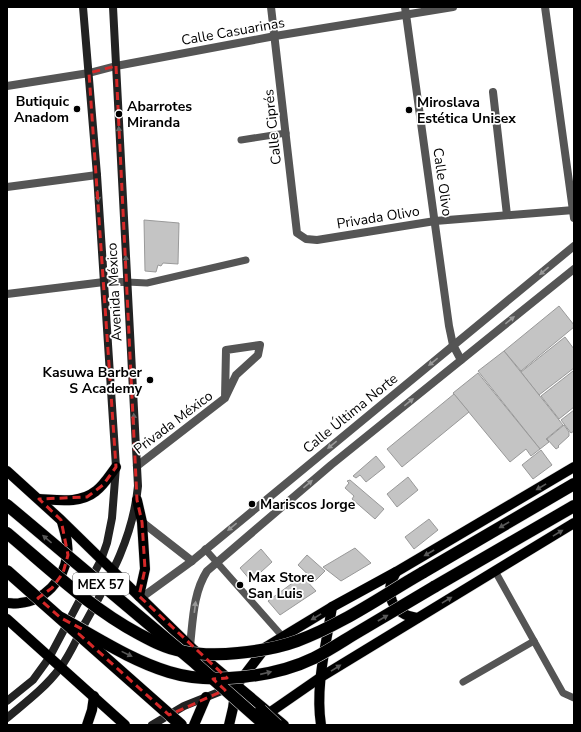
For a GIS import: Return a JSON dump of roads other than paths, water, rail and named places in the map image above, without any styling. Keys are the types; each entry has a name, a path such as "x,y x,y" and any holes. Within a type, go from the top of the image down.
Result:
{"highway":[{"path":"7,533 95,607 118,623 150,640 180,651 209,654 250,652 275,648 298,641 335,624 574,484"},
{"name":"MEX 57","path":"7,505 195,663 265,725"},
{"path":"61,618 121,652 170,672 210,679 233,678 287,668 314,658 574,506"},
{"path":"7,571 181,725"},
{"path":"195,663 230,684 277,725"}],"main road":[{"path":"39,499 70,500 87,497 103,486 116,467"},
{"path":"228,725 233,708 236,686 266,647 332,607 396,572 574,467"},
{"path":"7,470 61,520 192,648 284,725"},
{"path":"137,500 142,522 145,569 140,597"},
{"path":"7,603 19,604 37,598 52,588 63,573 68,555 67,537 61,520"},
{"path":"269,713 321,677 574,523"},
{"path":"396,572 390,586 392,602 402,613 409,617 417,618"},
{"path":"321,725 319,710 321,677 332,607"},
{"path":"7,619 125,725"},
{"path":"192,648 237,649 266,647"},
{"path":"86,724 94,696"},
{"path":"194,725 206,697"}],"street":[{"name":"Avenida México","path":"7,701 33,680 49,658 101,560 107,543 112,518 116,467 97,174 83,7"},
{"name":"Avenida México","path":"7,718 42,689 61,668 113,571 128,536 137,500 138,486 113,7"},
{"name":"Calle Ciprés","path":"271,7 297,232 306,239"},
{"name":"Calle Casuarinas","path":"7,86 89,73 116,66 405,11 453,7"},
{"path":"545,7 574,213"},
{"name":"Calle Olivo","path":"405,11 449,326 454,345 461,360"},
{"path":"493,92 507,215"},
{"path":"7,187 97,174"},
{"name":"Privada Olivo","path":"306,239 317,240 435,221 507,215 574,213"},
{"name":"Calle Última Norte","path":"140,597 192,561 574,246"},
{"name":"Calle Última Norte","path":"192,648 196,597 201,582 207,571 330,465 574,269"},
{"path":"7,294 104,282 127,282"},
{"name":"Privada México","path":"137,466 225,398 236,375 258,355 260,345 226,350 225,398"},
{"path":"142,522 192,561"},
{"path":"152,725 184,706 236,686"},
{"path":"250,725 269,713"}],"lane":[{"path":"241,140 286,133"},
{"path":"127,282 147,283 246,260"},
{"path":"205,549 283,637"},
{"path":"495,571 564,692 574,698"},
{"path":"463,682 534,641"}],"place":[{"name":"Butiquic Anadom","path":"77,109"},
{"name":"Miroslava Estética Unisex","path":"409,110"},
{"name":"Abarrotes Miranda","path":"119,114"},
{"name":"Kasuwa Barber S Academy","path":"150,380"},
{"name":"Mariscos Jorge","path":"252,504"},
{"name":"Max Store San Luis","path":"240,585"}]}
